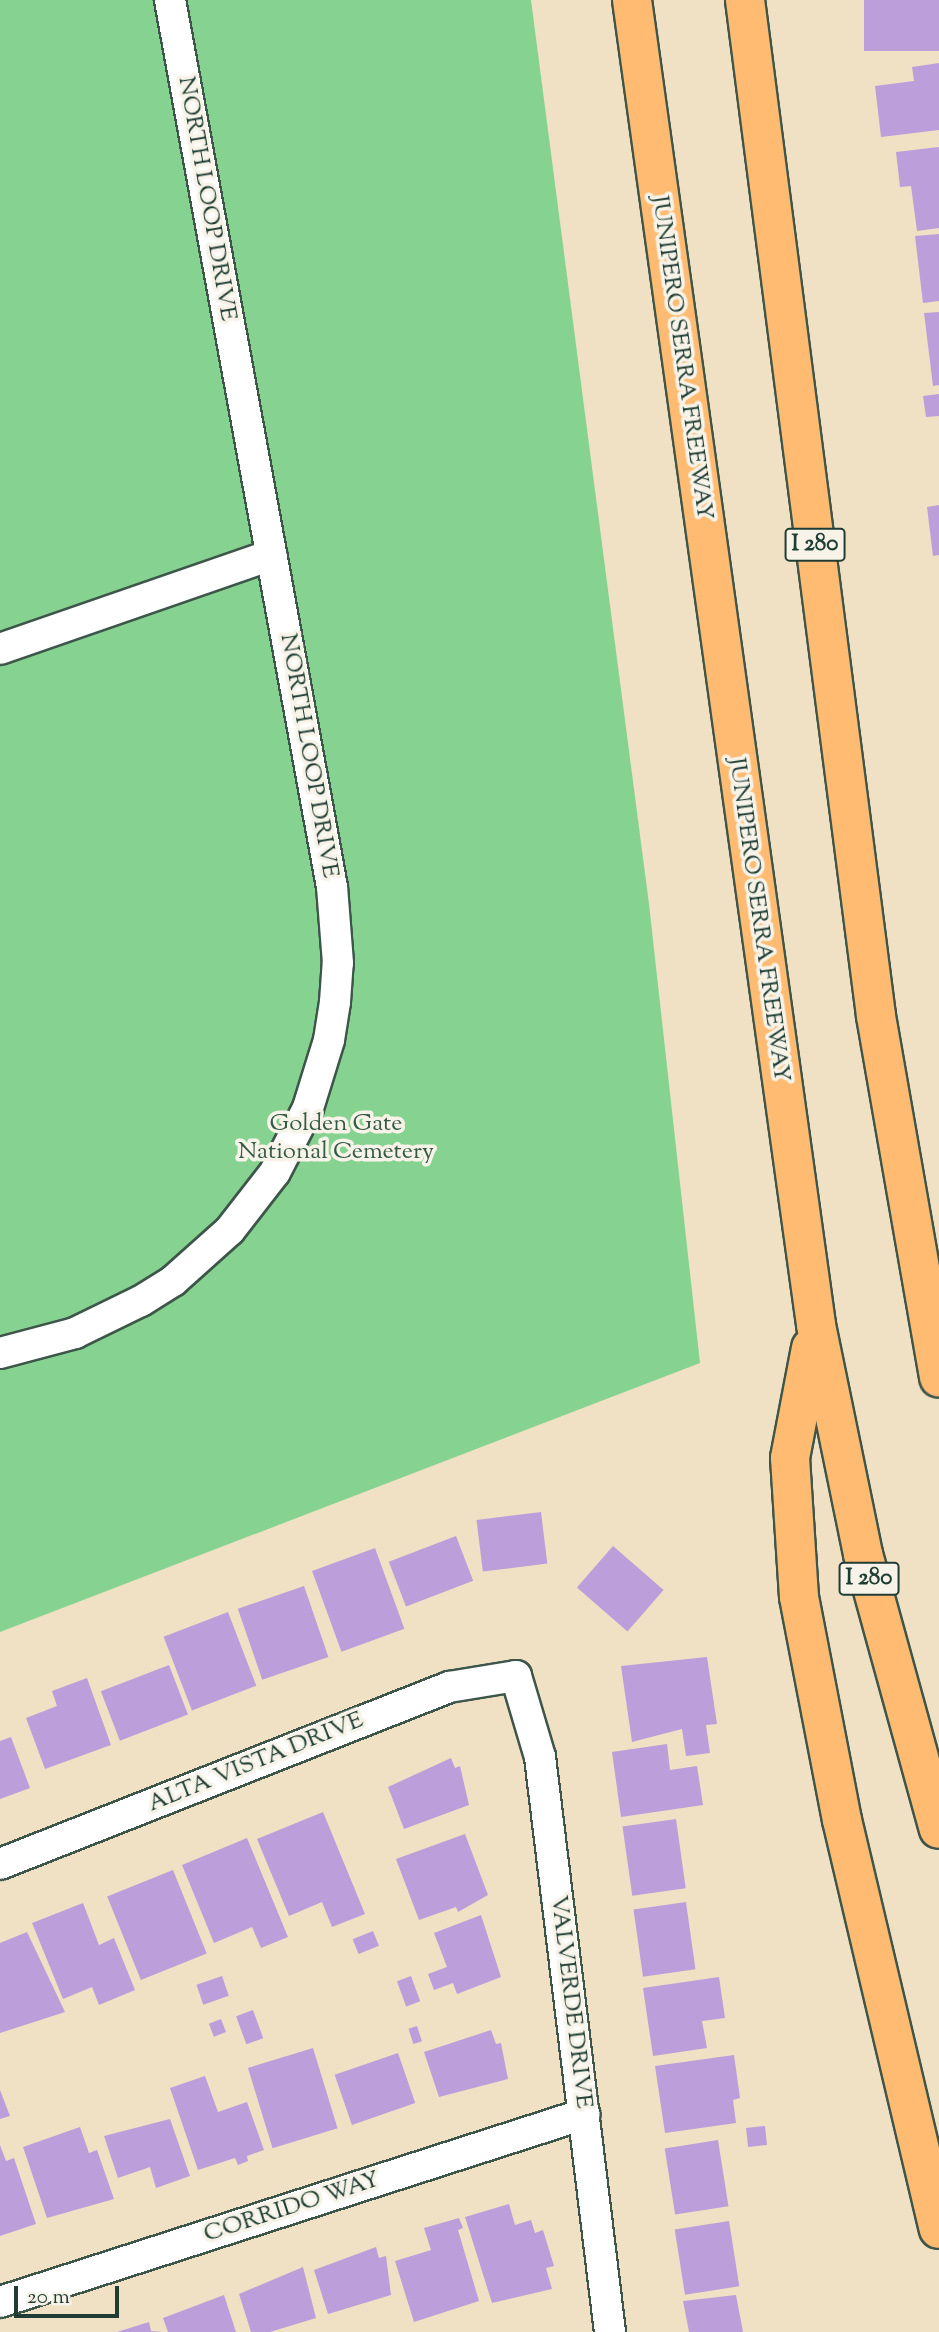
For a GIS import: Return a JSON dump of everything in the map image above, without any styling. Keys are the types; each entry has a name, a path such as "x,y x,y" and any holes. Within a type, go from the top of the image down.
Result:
{"highway":[{"name":"JUNIPERO SERRA FREEWAY","path":"632,0 816,1325 866,1566 939,1829"},
{"name":"I 280","path":"744,0 887,1091 939,1378"},
{"path":"887,1091 939,1251"},
{"path":"816,1325 790,1458 799,1597 842,1820 939,2229"}],"street":[{"name":"NORTH LOOP DRIVE","path":"0,1353 108,1319 173,1281 202,1258 254,1202 275,1171 320,1074 335,1002 336,925 170,0"},
{"path":"0,649 271,555"},
{"name":"ALTA VISTA DRIVE","path":"0,1864 449,1687 516,1676"},
{"name":"VALVERDE DRIVE","path":"516,1676 540,1757 610,2332"},
{"name":"CORRIDO WAY","path":"0,2302 584,2114"}],"green space":[{"name":"Golden Gate National Cemetery","path":"0,0 531,0 649,904 700,1363 0,1632"}],"building":[{"path":"864,0 939,0 939,51 864,51"},
{"path":"939,63 939,130 881,137 875,86 914,81 912,67"},
{"path":"939,147 939,228 917,231 911,186 900,187 896,152"},
{"path":"939,234 939,301 923,303 915,236"},
{"path":"939,312 939,385 933,386 924,313"},
{"path":"939,394 939,416 926,417 923,396"},
{"path":"939,505 939,555 933,556 927,507"},
{"path":"541,1512 547,1564 483,1572 476,1520"},
{"path":"456,1536 473,1581 406,1607 389,1562"},
{"path":"613,1546 664,1590 627,1631 577,1588"},
{"path":"375,1548 404,1629 341,1652 312,1571"},
{"path":"304,1586 328,1657 262,1680 238,1609"},
{"path":"228,1612 256,1686 192,1710 164,1637"},
{"path":"707,1657 717,1724 706,1725 710,1753 686,1756 682,1729 632,1742 621,1666"},
{"path":"169,1665 188,1714 120,1741 101,1691"},
{"path":"87,1678 111,1745 45,1769 26,1718 57,1706 52,1691"},
{"path":"11,1737 30,1788 0,1799 0,1741"},
{"path":"667,1744 670,1770 697,1766 703,1805 621,1817 612,1752"},
{"path":"451,1758 455,1768 460,1766 469,1805 404,1829 388,1787"},
{"path":"323,1812 365,1914 332,1927 322,1902 289,1916 257,1839"},
{"path":"676,1819 686,1888 632,1896 623,1827"},
{"path":"465,1834 488,1895 458,1912 456,1907 419,1920 396,1859"},
{"path":"247,1838 288,1937 261,1948 252,1927 214,1943 182,1865"},
{"path":"173,1870 207,1953 141,1980 107,1897"},
{"path":"686,1902 695,1969 643,1977 634,1909"},
{"path":"83,1903 99,1945 114,1938 135,1990 99,2005 92,1987 63,1999 32,1923"},
{"path":"481,1915 501,1977 457,1994 453,1983 434,1990 428,1974 447,1967 434,1933"},
{"path":"373,1931 379,1946 359,1954 353,1939"},
{"path":"27,1932 65,2012 0,2033 0,1943"},
{"path":"222,1976 229,1996 203,2005 196,1985"},
{"path":"411,1976 420,2001 406,2007 397,1981"},
{"path":"719,1977 725,2018 702,2021 707,2048 653,2056 643,1988"},
{"path":"253,2010 263,2038 246,2044 236,2016"},
{"path":"221,2019 226,2032 214,2037 209,2024"},
{"path":"417,2026 422,2041 413,2044 408,2029"},
{"path":"491,2030 496,2044 501,2043 508,2079 439,2097 424,2052"},
{"path":"313,2048 338,2128 273,2148 248,2068"},
{"path":"398,2053 415,2103 352,2125 335,2075"},
{"path":"734,2055 740,2098 733,2100 736,2123 665,2133 655,2066"},
{"path":"205,2076 218,2112 247,2102 264,2150 247,2156 248,2161 238,2165 235,2158 198,2170 170,2088"},
{"path":"0,2090 10,2116 0,2119"},
{"path":"170,2119 190,2176 156,2188 150,2167 118,2178 104,2136"},
{"path":"765,2126 767,2145 748,2147 746,2128"},
{"path":"80,2127 89,2153 97,2150 114,2199 47,2218 23,2147"},
{"path":"718,2140 728,2206 675,2215 665,2148"},
{"path":"0,2145 6,2161 14,2158 36,2224 0,2236"},
{"path":"509,2204 515,2225 531,2220 535,2233 543,2230 554,2266 546,2268 552,2289 492,2303 465,2217"},
{"path":"459,2218 463,2228 458,2230 479,2301 414,2322 395,2261 431,2250 424,2228"},
{"path":"729,2221 739,2286 685,2295 675,2230"},
{"path":"376,2247 379,2258 386,2256 391,2295 328,2314 314,2270"},
{"path":"303,2267 316,2318 270,2332 251,2332 239,2294"},
{"path":"224,2295 236,2332 168,2332 163,2318"},
{"path":"736,2295 743,2332 689,2332 683,2301"},
{"path":"149,2322 151,2331 162,2332 117,2332"}]}
